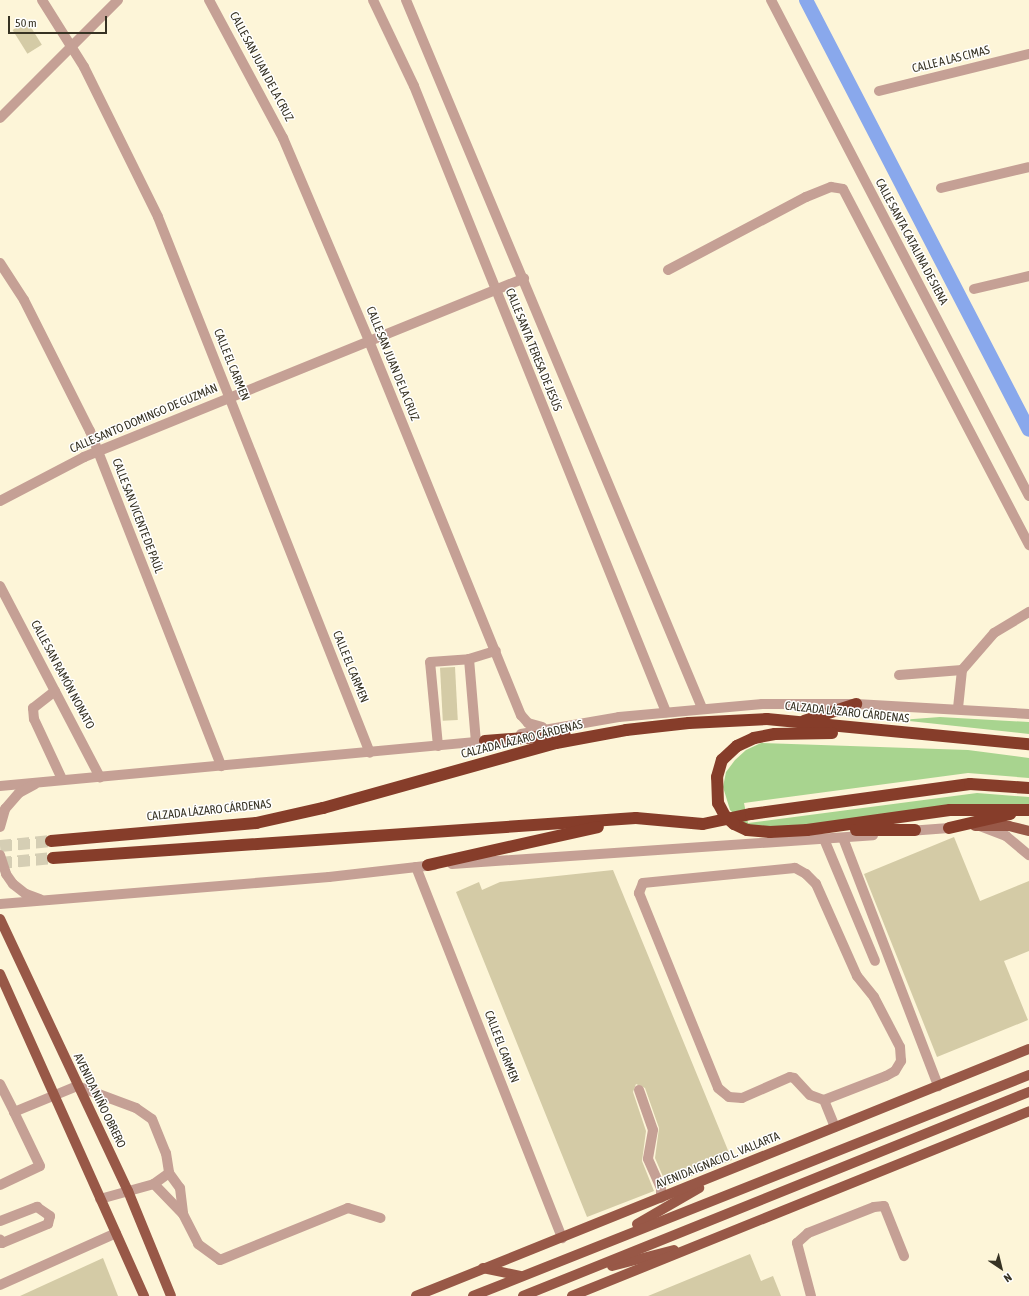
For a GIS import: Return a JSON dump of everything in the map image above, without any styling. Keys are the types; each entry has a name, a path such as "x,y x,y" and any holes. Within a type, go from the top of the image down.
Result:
{"highway":[{"path":"802,722 856,704"},
{"name":"CALZADA LÁZARO CÁRDENAS","path":"51,841 256,823 323,808 556,743 626,730 767,719 1029,744"},
{"path":"481,742 626,730"},
{"path":"893,732 774,734 754,738 737,746 722,760 717,777 718,803 725,816 734,824 747,830 770,832 806,830 915,830"},
{"path":"53,858 636,818 703,824 751,814 970,784 1029,788"},
{"path":"806,830 950,810 1029,811"},
{"path":"949,828 987,818 1029,811"},
{"path":"422,866 636,818"}],"main road":[{"path":"949,828 978,825 1009,826 1029,831"},
{"name":"AVENIDA NIÑO OBRERO","path":"0,919 76,1086 128,1191 171,1296"},
{"path":"0,974 144,1296"},
{"name":"AVENIDA IGNACIO L. VALLARTA","path":"416,1296 1029,1049"},
{"path":"473,1296 609,1240 1029,1075"},
{"path":"523,1296 1029,1092"},
{"path":"572,1296 715,1240 1029,1111"},
{"path":"609,1240 730,1170"},
{"path":"573,1276 715,1240"},
{"path":"483,1268 520,1276"}],"street":[{"name":"CALLE EL CARMEN","path":"42,0 72,46 118,130 158,217 370,753"},
{"path":"0,118 118,0"},
{"name":"CALLE SAN JUAN DE LA CRUZ","path":"209,0 283,138 369,341 496,651 521,716 534,727 550,728"},
{"name":"CALLE SANTA TERESA DE JESÚS","path":"373,0 414,86 666,712"},
{"name":"CALLE SANTA TERESA DE JESÚS","path":"406,0 524,278 702,708"},
{"name":"CALLE SANTA CATALINA DE SIENA","path":"770,0 1029,496"},
{"name":"CALLE A LAS CIMAS","path":"879,91 1029,54"},
{"path":"941,188 1029,167"},
{"path":"668,270 806,196 831,188 843,189 1029,545"},
{"name":"CALLE SAN VICENTE DE PAÚL","path":"0,263 24,300 59,367 98,452 221,766"},
{"path":"974,289 1029,276"},
{"name":"CALLE SANTO DOMINGO DE GUZMÁN","path":"0,501 98,452 524,278"},
{"name":"CALLE SAN RAMÓN NONATO","path":"0,586 100,777"},
{"path":"958,708 962,670 994,633 1029,612"},
{"path":"438,746 430,662 469,659 496,651"},
{"path":"469,659 481,742"},
{"path":"899,675 962,670"},
{"path":"55,691 33,708 34,719 62,779"},
{"name":"CALZADA LÁZARO CÁRDENAS","path":"0,786 62,779 100,777 481,742 550,728 702,708 856,704 958,708 1029,714"},
{"path":"0,827 5,809 19,793 39,782"},
{"path":"978,825 1006,836 1029,855"},
{"path":"0,904 329,877 422,866 824,840 915,830 949,828"},
{"path":"843,838 938,1086"},
{"path":"824,840 875,961"},
{"path":"0,855 6,874 13,884 26,894 43,900"},
{"name":"CALLE EL CARMEN","path":"422,866 562,1238"},
{"path":"824,1100 886,1076 895,1071 901,1061 900,1047 874,997 857,976 816,884 806,874 795,868 643,883 639,893 718,1088 729,1097 742,1098 790,1077 794,1078 810,1095 824,1100 835,1127"},
{"path":"0,1084 40,1166 0,1184"},
{"path":"14,1112 76,1086 136,1108 152,1119 166,1153 169,1173 180,1188 183,1214"},
{"path":"638,1090 653,1130 648,1159 661,1188 661,1198"},
{"path":"100,1199 154,1184 169,1173"},
{"path":"154,1184 183,1214 198,1244 220,1260 348,1208 380,1218"},
{"path":"811,1296 797,1243 808,1233 874,1207 884,1206 904,1256"},
{"path":"0,1221 37,1207 50,1216 48,1224 2,1243 0,1239"},
{"path":"0,1285 116,1233"}],"green space":[{"path":"940,717 1029,722 1029,734 900,720"},
{"path":"761,743 968,750 1029,758 1029,778 968,773 744,803 748,823 977,793 1029,797 1029,807 807,827 748,827 730,810 723,787 726,772 735,760 746,750"}],"building":[{"path":"27,21 42,45 27,54 13,30"},
{"path":"455,667 458,720 443,721 440,668"},
{"path":"954,837 980,901 1029,881 1029,951 1004,961 1028,1020 937,1057 864,874"},
{"path":"613,870 732,1160 667,1186 655,1158 659,1128 645,1088 636,1084 633,1092 646,1131 642,1161 654,1191 587,1217 456,892 479,882 482,890 500,882"},
{"path":"750,1254 761,1281 773,1276 781,1296 648,1296"},
{"path":"103,1258 118,1296 20,1296"}],"waterway":[{"path":"806,0 1029,430"}],"tunnel":[{"path":"0,846 51,841"},
{"path":"0,863 53,858"}]}
